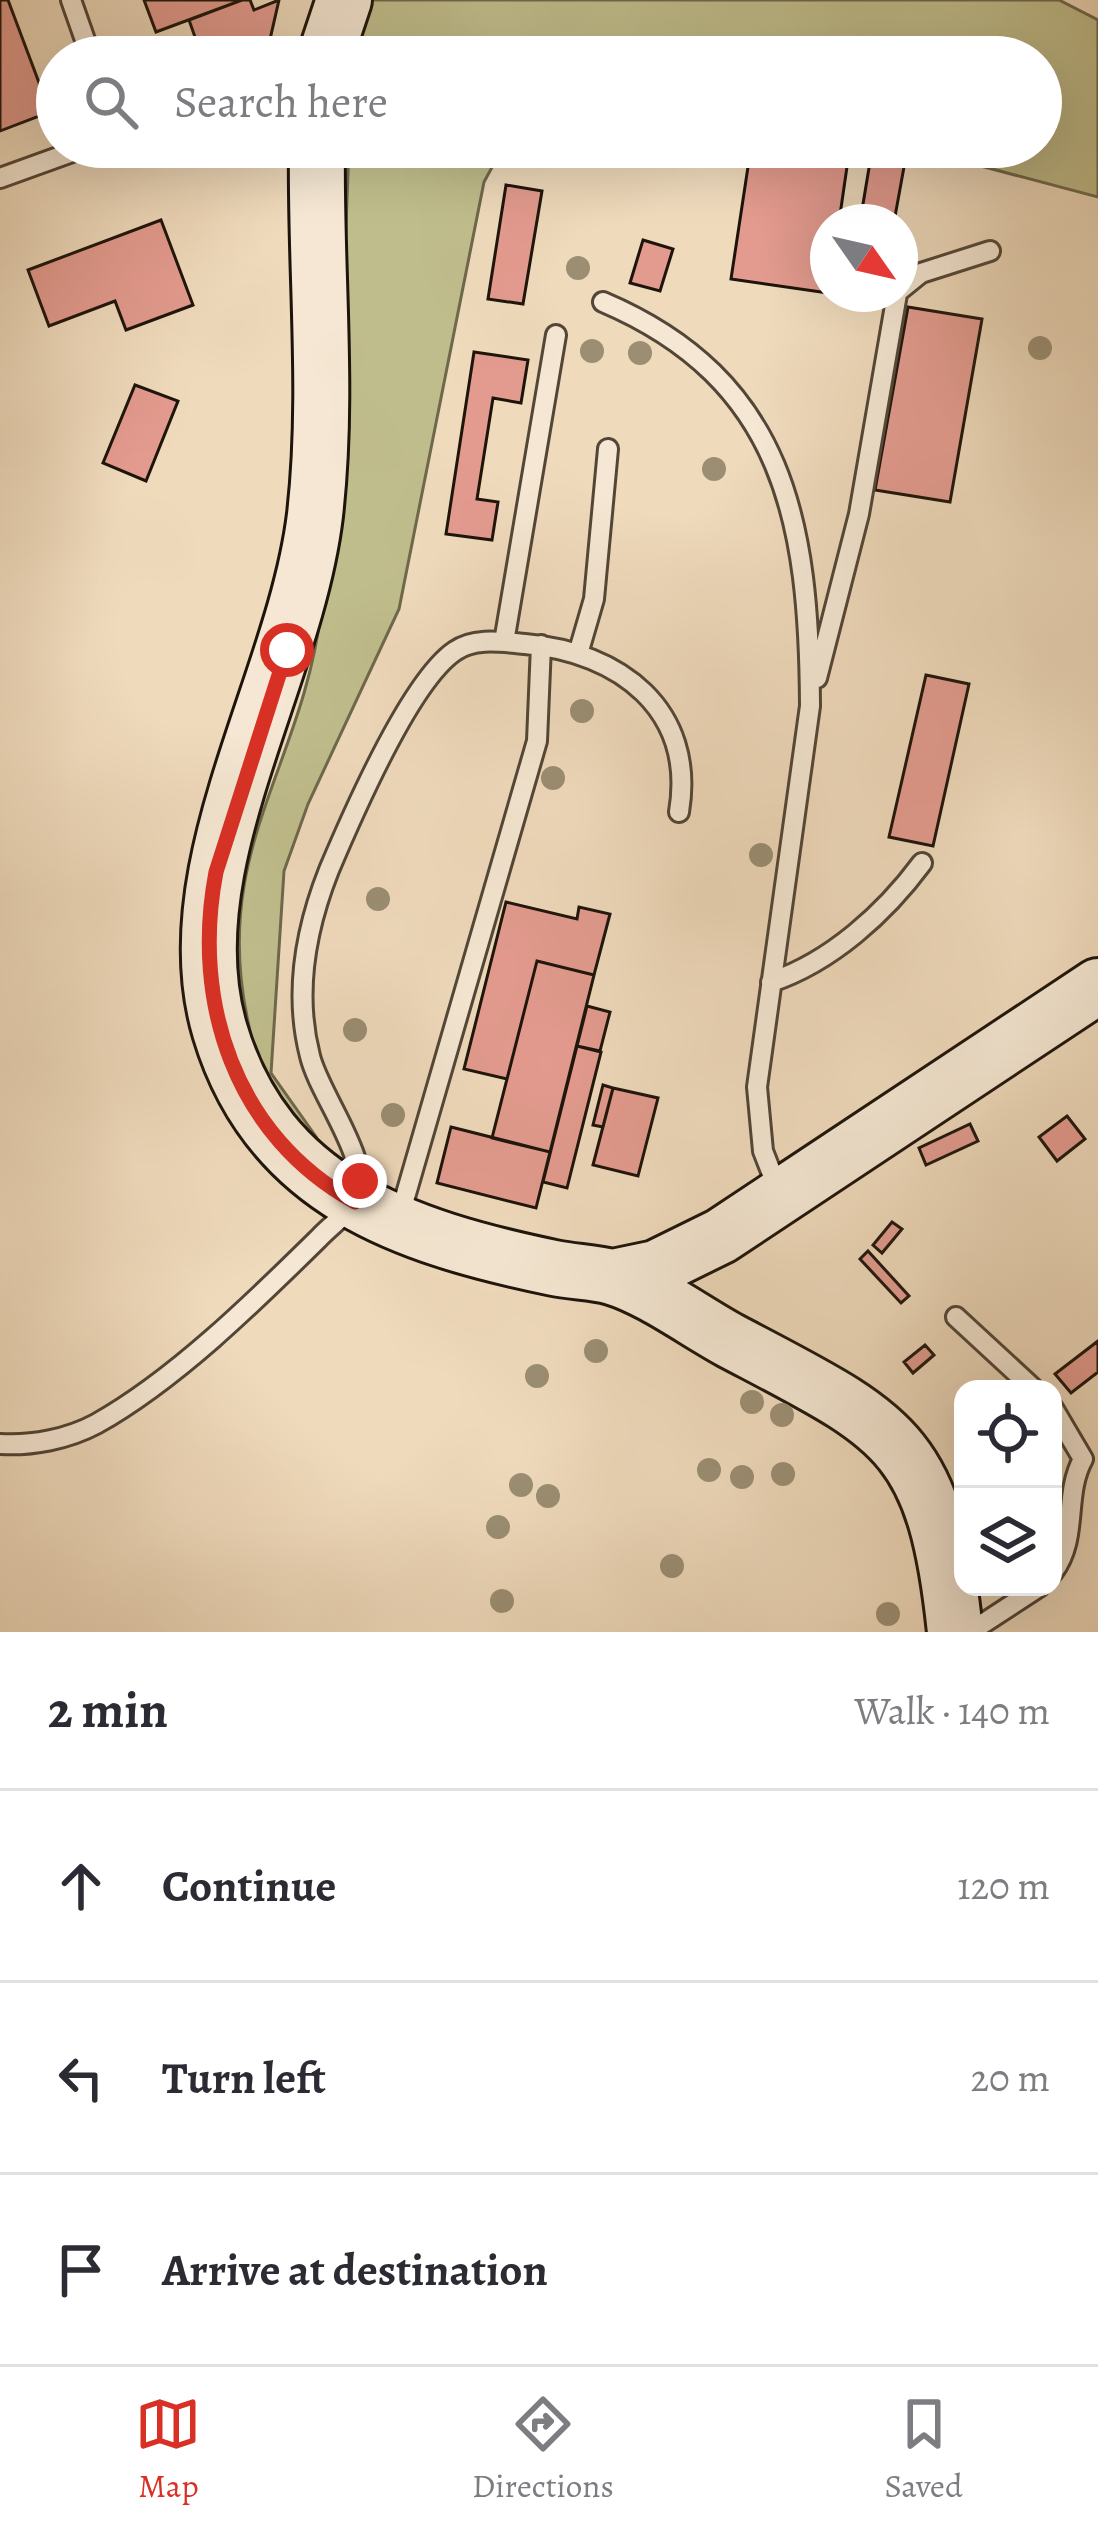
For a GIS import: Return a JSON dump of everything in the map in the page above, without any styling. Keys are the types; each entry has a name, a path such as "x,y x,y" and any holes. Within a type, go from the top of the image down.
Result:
{"main road":[{"path":"332,36 344,0"},
{"path":"318,168 322,343 315,515 287,650 216,872 207,947 209,988 220,1030 252,1106 290,1157 376,1212 493,1253 614,1277 826,1391 905,1450 929,1492 946,1553 955,1632"},
{"path":"614,1277 690,1255 1098,986"}],"lane":[{"path":"71,0 84,36"},
{"path":"0,178 36,165"},
{"path":"918,276 990,251"},
{"path":"603,302 682,343 716,372 752,416 778,464 795,518 805,587 810,706"},
{"path":"781,1196 763,1151 758,1116 770,982 810,706 859,514 895,312"},
{"path":"504,642 556,335"},
{"path":"578,654 596,585 608,448"},
{"path":"376,1212 309,1054 304,963 316,905 365,791 432,674 458,648 504,642 578,654 646,688 664,710 680,756 680,812"},
{"path":"0,1444 56,1439 122,1408 270,1286 376,1212 536,741 541,645"},
{"path":"770,982 798,973 833,949 877,914 922,863"},
{"path":"956,1317 1024,1380"},
{"path":"1062,1419 1091,1456 1070,1495 1067,1549 1062,1557"},
{"path":"970,1632 1025,1596"}],"shaded area":[{"path":"371,0 1059,0 1098,20 1098,197 988,168 1062,168 1062,36 355,36"},
{"path":"348,168 492,168 484,182 399,609 308,804 284,871 271,1073 317,1138 278,1102 258,1061 240,965 241,910 249,859 297,717 321,611"}],"building":[{"path":"0,0 8,0 36,75 36,117 0,131"},
{"path":"144,0 242,0 156,32"},
{"path":"242,0 250,0 254,10 279,0 271,36 195,36 189,20"},
{"path":"748,168 847,168 842,204 810,204 810,290 731,279"},
{"path":"869,168 904,168 897,204 863,204"},
{"path":"506,185 542,191 523,304 488,299"},
{"path":"161,220 193,305 126,330 115,301 49,326 28,270"},
{"path":"643,240 673,249 660,291 630,283"},
{"path":"918,309 982,319 950,502 875,490 907,312"},
{"path":"474,352 528,360 521,403 493,398 477,499 498,502 492,540 446,534"},
{"path":"135,385 178,401 146,481 103,463"},
{"path":"926,675 969,684 933,846 889,837"},
{"path":"506,902 577,919 579,907 610,914 594,975 537,961 507,1079 464,1069"},
{"path":"537,961 594,975 550,1152 492,1138"},
{"path":"587,1006 610,1012 600,1051 577,1046"},
{"path":"577,1046 601,1052 567,1188 543,1182"},
{"path":"603,1085 613,1088 603,1127 593,1125"},
{"path":"613,1088 658,1098 638,1176 593,1165"},
{"path":"1067,1116 1085,1139 1057,1161 1039,1137"},
{"path":"970,1124 978,1141 926,1165 919,1148"},
{"path":"451,1127 550,1152 536,1208 437,1183"},
{"path":"892,1222 902,1229 882,1253 873,1245"},
{"path":"868,1251 909,1296 901,1303 860,1259"},
{"path":"1098,1341 1098,1372 1071,1393 1055,1374"},
{"path":"925,1345 934,1355 913,1373 904,1362"}],"route":[{"path":"287,650 216,872 208,910 209,988 232,1066 252,1106 290,1157 320,1183 355,1202 360,1181"}]}
